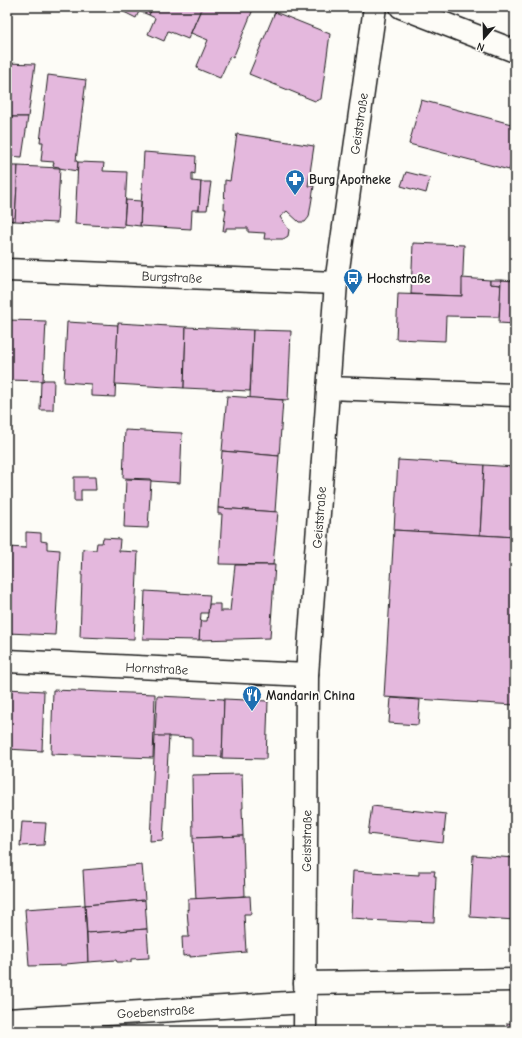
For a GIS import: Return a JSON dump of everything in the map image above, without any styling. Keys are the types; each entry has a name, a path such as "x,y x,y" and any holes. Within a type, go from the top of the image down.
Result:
{"street":[{"name":"Geiststraße","path":"306,1031 307,675 336,283 375,7"},
{"path":"401,7 515,51"},
{"name":"Burgstraße","path":"7,270 336,283"},
{"path":"328,388 515,395"},
{"name":"Hornstraße","path":"7,661 307,675"},
{"name":"Goebenstraße","path":"7,1020 305,992 515,980"}],"building":[{"path":"126,7 141,7 136,18 124,12"},
{"path":"141,7 153,7 149,15 139,11"},
{"path":"153,7 202,7 188,39 168,31 164,41 148,34 155,18 149,15"},
{"path":"202,7 254,7 233,58 230,56 220,78 198,69 197,66 208,40 191,33"},
{"path":"275,12 330,34 321,99 315,101 249,74"},
{"path":"7,63 35,64 28,117 7,117"},
{"path":"48,75 86,80 76,161 78,162 77,171 53,166 54,162 41,161 43,142 40,142"},
{"path":"421,100 515,125 515,153 509,170 409,144"},
{"path":"8,117 28,117 22,157 7,156"},
{"path":"237,134 314,146 308,186 314,186 309,217 305,222 299,222 287,211 280,217 289,230 288,236 283,239 264,239 265,233 248,232 248,228 226,228 226,231 223,231 226,209 224,209 225,180 230,181"},
{"path":"144,152 196,156 195,174 192,173 192,181 201,182 199,210 192,210 191,229 140,226"},
{"path":"78,162 104,163 103,171 127,172 124,227 75,224"},
{"path":"7,166 18,166 15,221 7,220"},
{"path":"18,166 60,168 57,223 15,221"},
{"path":"406,172 430,178 426,193 401,186"},
{"path":"201,182 211,182 207,210 199,210"},
{"path":"126,200 141,201 140,226 124,224"},
{"path":"413,243 464,245 462,296 411,294"},
{"path":"462,278 490,280 490,284 501,285 499,317 446,316 445,341 396,339 398,294 462,296"},
{"path":"490,280 501,280 501,285 490,284"},
{"path":"501,280 515,281 515,324 499,323"},
{"path":"7,320 46,321 43,381 7,380"},
{"path":"67,322 118,325 115,397 91,396 91,384 64,382"},
{"path":"118,323 186,327 184,388 115,384"},
{"path":"186,327 253,330 250,391 184,388"},
{"path":"253,330 291,331 288,400 250,398"},
{"path":"54,380 53,410 40,410 41,381"},
{"path":"227,396 283,400 279,456 222,451"},
{"path":"125,430 182,433 180,483 151,481 150,479 123,478"},
{"path":"222,451 279,456 275,512 218,508"},
{"path":"398,460 484,465 480,535 394,530"},
{"path":"484,465 515,467 515,537 480,535"},
{"path":"74,477 95,477 96,490 81,490 81,501 74,501"},
{"path":"126,479 151,480 148,528 124,527"},
{"path":"218,508 278,512 273,565 219,564 222,514 218,514"},
{"path":"394,530 515,537 515,705 384,697"},
{"path":"26,532 41,533 41,541 47,542 47,549 60,550 55,635 7,633 7,547 26,548"},
{"path":"103,538 120,539 119,551 138,552 134,639 80,637 83,549 96,550 97,543 102,543"},
{"path":"235,565 275,565 270,638 199,640 200,621 207,621 209,604 220,604 220,611 230,611"},
{"path":"145,591 210,595 208,613 201,613 199,640 143,639"},
{"path":"7,689 44,691 42,751 7,749"},
{"path":"53,690 155,694 153,758 51,754"},
{"path":"157,696 224,699 222,757 192,756 192,738 155,736"},
{"path":"391,698 420,700 418,725 389,723"},
{"path":"224,699 268,701 266,759 222,758"},
{"path":"155,736 169,736 163,840 150,841"},
{"path":"242,774 243,836 193,838 192,775"},
{"path":"372,806 446,814 443,843 368,834"},
{"path":"22,822 46,823 44,845 20,846"},
{"path":"243,836 245,896 196,899 193,838"},
{"path":"473,855 515,858 515,920 470,917"},
{"path":"142,865 145,900 85,905 83,870"},
{"path":"353,871 419,875 419,871 435,871 434,922 407,922 351,918"},
{"path":"250,896 251,914 244,914 246,952 190,957 190,955 183,956 182,937 189,937 187,909 188,910 188,899"},
{"path":"145,900 147,929 87,933 85,905"},
{"path":"85,905 88,962 66,965 29,966 25,909"},
{"path":"147,929 149,958 131,959 131,962 117,962 116,960 88,962 87,933"},
{"path":"507,1023 515,1024 515,1031 507,1031"}],"place":[{"name":"Burg Apotheke","path":"295,196"},
{"name":"Hochstraße","path":"353,295"},
{"name":"Mandarin China","path":"252,712"}]}
